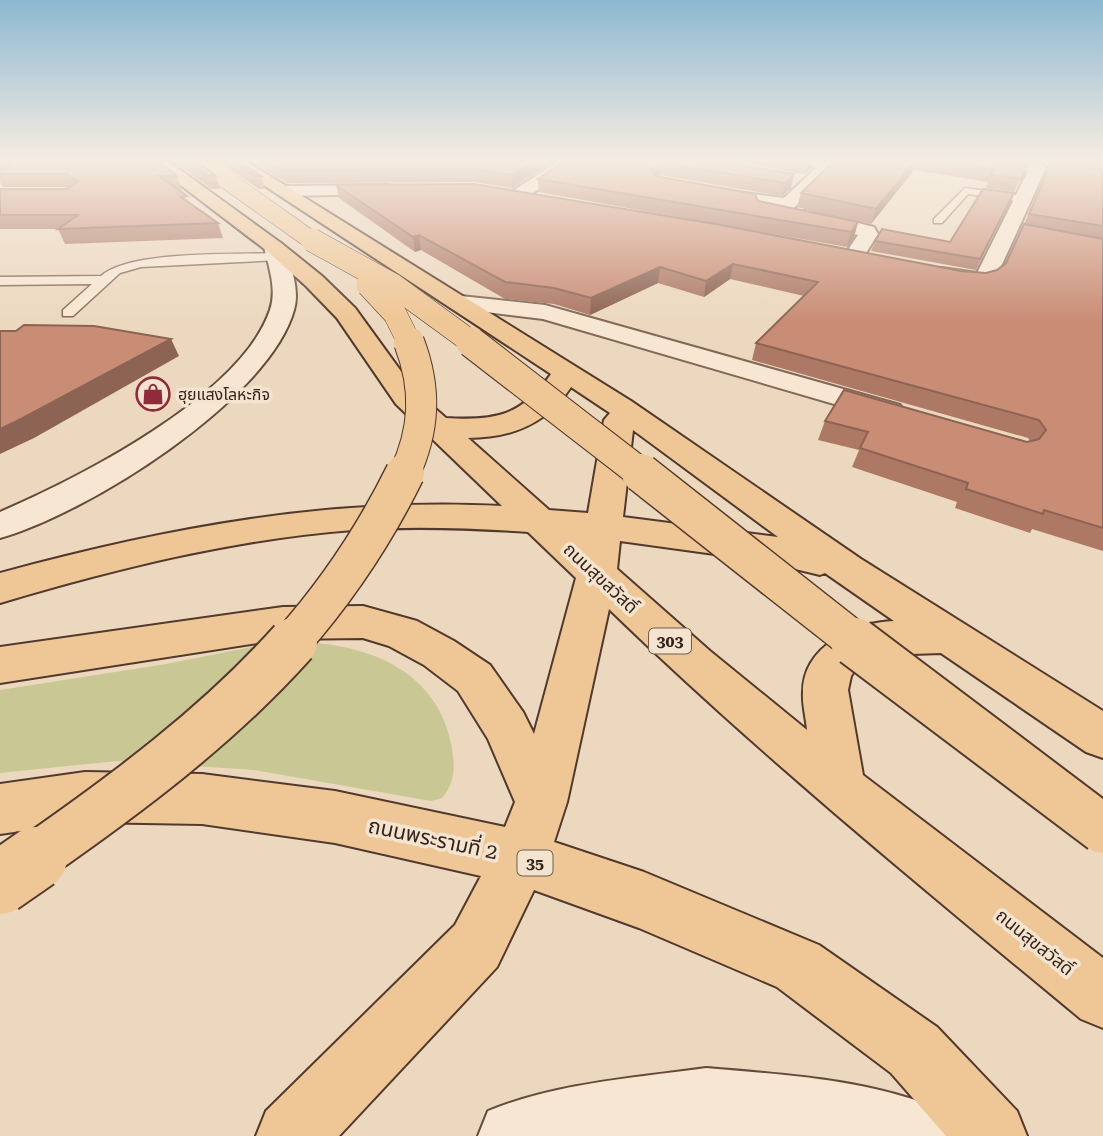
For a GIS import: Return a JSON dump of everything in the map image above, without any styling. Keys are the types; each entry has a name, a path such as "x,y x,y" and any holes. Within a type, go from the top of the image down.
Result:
{"main road":[{"name":"ถนนสุขสวัสดิ์","path":"228,214 314,281 346,313 406,398 540,522 601,550 694,664 840,788 1103,997"},
{"path":"0,883 92,818 200,730 275,661 359,562 386,515 419,434 422,402 413,348 390,303 320,246 275,214"},
{"path":"321,214 621,407 847,569 945,636 1103,737"},
{"path":"320,246 393,285 511,371 937,706 1103,829"},
{"path":"435,427 467,429 510,424 539,410 553,394 566,372"},
{"path":"291,1136 476,946 521,858 541,802 601,550 621,407"},
{"path":"0,588 145,550 242,532 323,521 404,516 540,522"},
{"path":"601,550 786,551 847,569"},
{"path":"0,665 283,623 363,622 402,633 439,653 474,678 506,727 541,802"},
{"path":"840,788 825,690 831,670 842,655 879,638 945,636"},
{"name":"ถนนพระรามที่ 2","path":"0,809 85,797 202,799 335,817 521,858 644,901 798,966 914,1050 992,1136"}],"street":[{"path":"733,218 738,214"},
{"path":"793,214 857,227 869,234 847,256 880,262"},
{"path":"928,272 974,280 986,277 1014,232 1019,214"},
{"path":"0,526 88,486 151,446 222,391 258,355 275,327 282,308 283,281 275,252"},
{"path":"461,303 545,312 911,418"},
{"path":"513,1136 590,1119 706,1102 811,1111 888,1125 920,1136"}],"lane":[{"path":"938,221 944,214"},
{"path":"68,313 115,270 130,264 275,252"},
{"path":"0,281 103,280"}],"shaded area":[{"path":"299,642 325,644 375,656 416,681 432,699 445,721 452,748 453,775 442,798 431,801 254,770 117,761 0,773 0,690 166,664 256,646"}],"building":[{"path":"205,214 218,223 58,229 78,215 0,215"},
{"path":"379,214 655,214 961,271 986,273 997,270 1006,263 1024,224 1103,239 1103,528 1044,510 1043,514 966,489 968,483 860,448 868,432 825,421 844,390 1027,442 1039,439 1046,430 1039,420 756,343 818,282 733,264 706,281 660,267 591,298 554,288 505,282 419,235 413,237"},
{"path":"745,214 820,214 858,222 851,232"},
{"path":"967,214 1003,214 980,259 875,241 882,229 950,242"},
{"path":"1029,214 1103,214 1103,226"},
{"path":"24,325 94,326 171,339 0,429 0,331 16,331"}],"place":[{"name":"ฮุยแสงโลหะกิจ","path":"153,394"}]}
